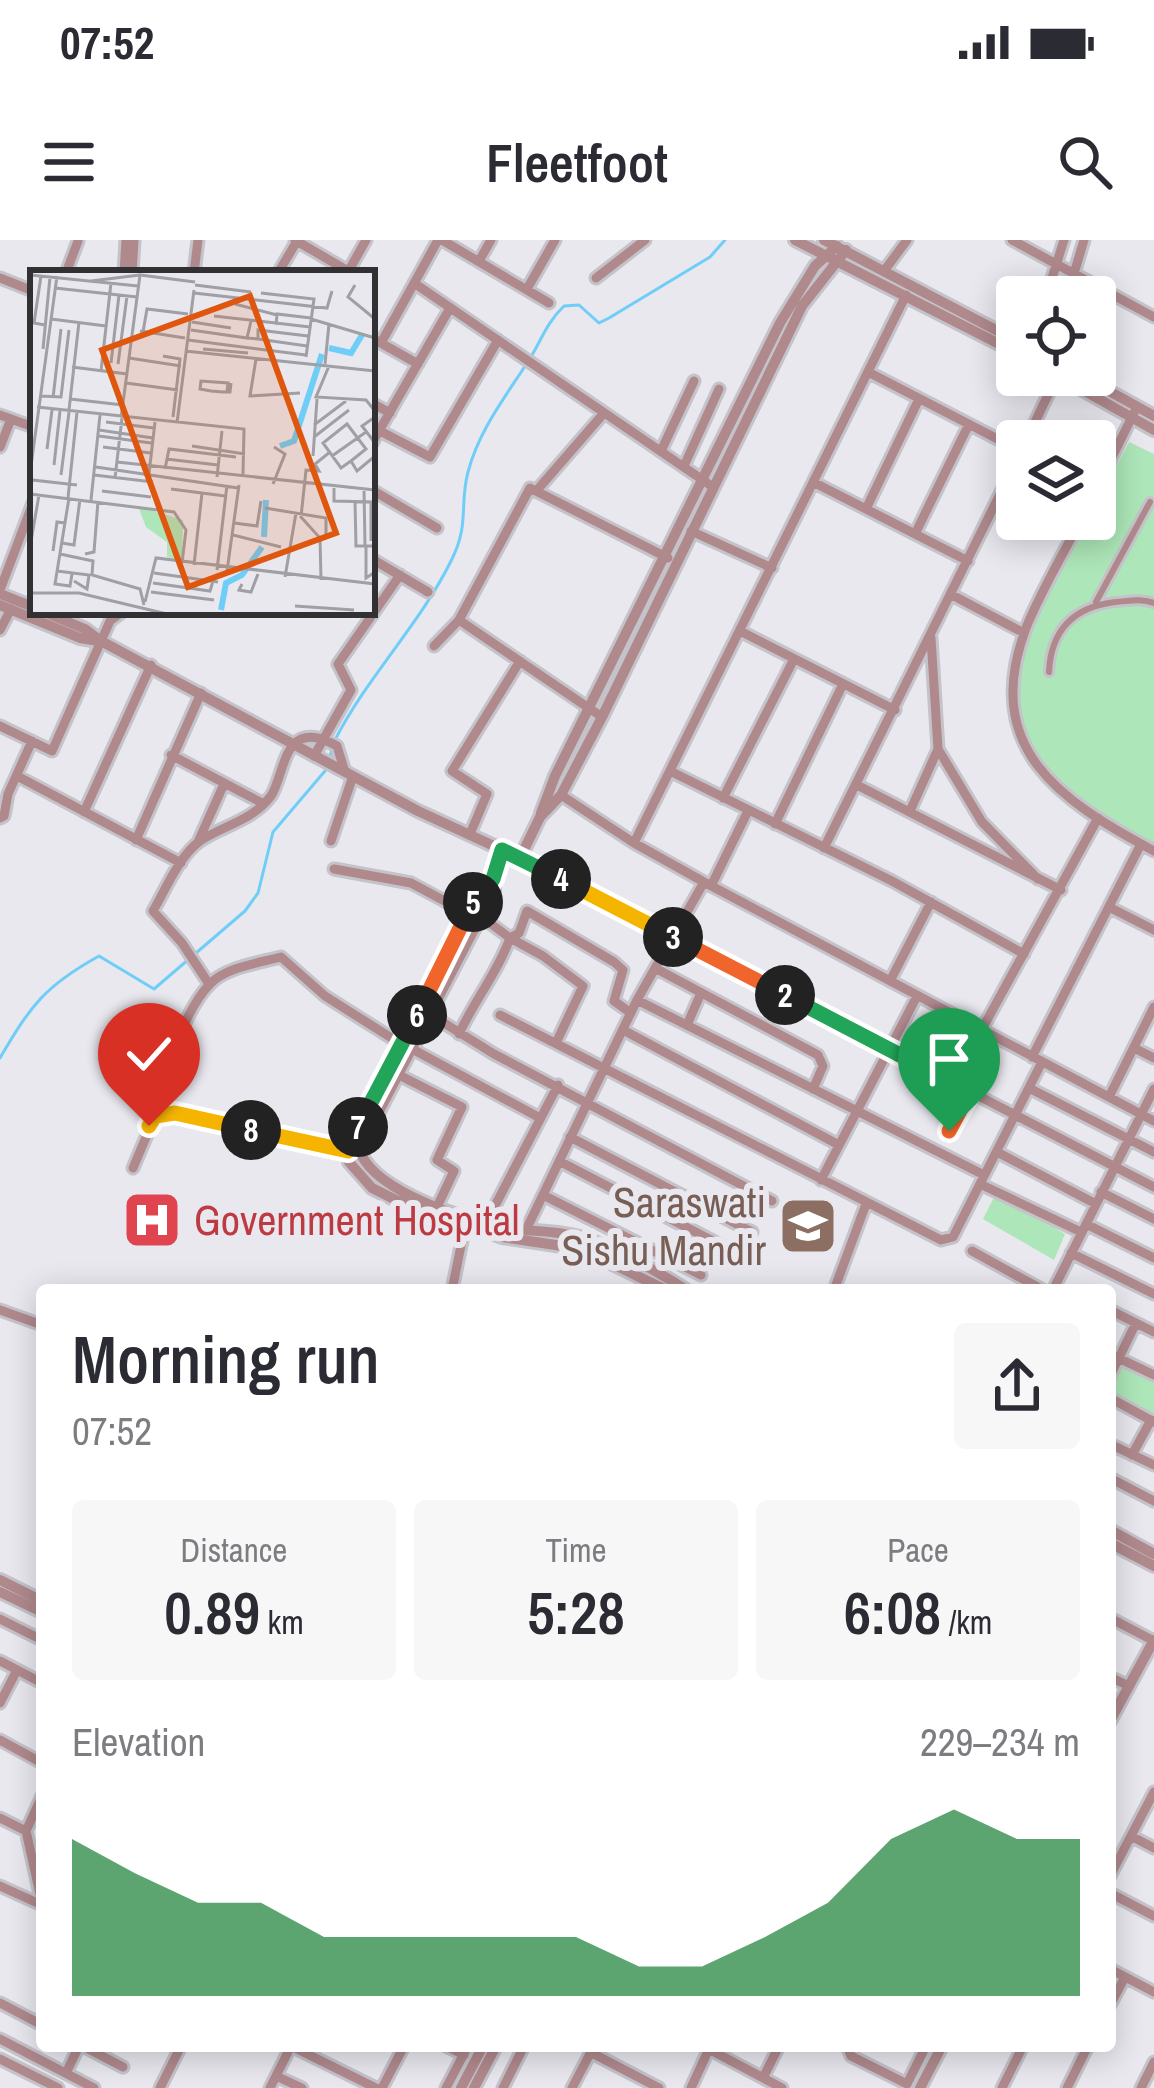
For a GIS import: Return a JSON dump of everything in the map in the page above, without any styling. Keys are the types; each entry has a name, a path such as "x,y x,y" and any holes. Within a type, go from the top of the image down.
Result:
{"street":[{"path":"128,270 130,240"},
{"path":"194,270 198,240"},
{"path":"280,270 296,240 344,270"},
{"path":"348,270 366,240"},
{"path":"418,364 376,340 440,240 549,303"},
{"path":"479,261 491,240"},
{"path":"527,289 555,240"},
{"path":"596,278 645,240"},
{"path":"795,240 884,271 908,290"},
{"path":"824,240 837,253 996,336"},
{"path":"884,271 907,240"},
{"path":"1012,240 1154,317"},
{"path":"1053,276 1064,240"},
{"path":"1073,276 1084,240"},
{"path":"67,270 78,241"},
{"path":"520,858 555,776 802,306 837,253"},
{"path":"0,278 30,290"},
{"path":"414,283 708,484"},
{"path":"634,843 908,290"},
{"path":"375,438 450,308"},
{"path":"380,431 430,457 503,343"},
{"path":"870,374 996,438"},
{"path":"661,451 694,381"},
{"path":"684,466 719,389"},
{"path":"1101,396 1154,416"},
{"path":"1111,396 1154,430"},
{"path":"866,509 920,399"},
{"path":"375,406 390,413"},
{"path":"1116,450 1135,412"},
{"path":"538,489 604,413"},
{"path":"0,447 5,417"},
{"path":"915,534 969,424"},
{"path":"814,483 968,561"},
{"path":"540,817 561,795 602,717 671,559 691,531 708,484"},
{"path":"434,646 459,620 525,491 538,489 671,559"},
{"path":"375,492 437,528"},
{"path":"1094,605 1150,502"},
{"path":"824,848 996,503"},
{"path":"30,511 0,592 30,607"},
{"path":"691,531 772,568"},
{"path":"1070,540 1024,633 1015,728 1062,791 1154,851"},
{"path":"375,561 428,592"},
{"path":"375,611 400,575"},
{"path":"952,595 1024,633"},
{"path":"1048,672 1053,643 1066,621 1094,605 1138,599 1154,603"},
{"path":"0,628 5,607 80,638 101,641"},
{"path":"54,615 344,772 1154,1186"},
{"path":"316,757 351,690 338,664 372,615"},
{"path":"0,726 52,751 110,616"},
{"path":"459,620 602,717"},
{"path":"740,631 895,710"},
{"path":"910,812 938,749 931,636"},
{"path":"723,798 794,658"},
{"path":"470,834 487,794 452,771 520,661"},
{"path":"84,812 151,665"},
{"path":"775,824 843,684"},
{"path":"136,839 201,693"},
{"path":"198,842 232,826 273,794 293,745 303,737 337,746 344,772 331,841"},
{"path":"0,818 32,741"},
{"path":"938,749 982,822 1038,879"},
{"path":"171,755 264,803"},
{"path":"670,771 931,902 1024,955"},
{"path":"19,777 182,863"},
{"path":"209,985 153,911 198,842 224,784"},
{"path":"857,785 1060,890"},
{"path":"561,795 708,884 1154,1120"},
{"path":"526,1230 637,1000 748,811"},
{"path":"981,1030 1098,818"},
{"path":"500,1016 866,1204 949,1240 1029,1088 1037,1060 1141,844"},
{"path":"502,850 493,879 466,913 401,1044 355,1152 353,1170 372,1188 465,1226 582,1250 653,1284"},
{"path":"334,869 411,883 466,913"},
{"path":"355,1152 482,917 494,891 493,879"},
{"path":"890,981 931,902"},
{"path":"1109,907 1154,930"},
{"path":"459,1034 510,938 519,933 527,911 622,970 614,1000 631,1012"},
{"path":"482,917 583,986 556,1043"},
{"path":"133,1168 181,1032 209,985 235,970 280,957 325,996 401,1044"},
{"path":"656,968 822,1059 813,1089"},
{"path":"687,1025 701,993"},
{"path":"821,1180 917,996"},
{"path":"637,1000 982,1180 1154,1258"},
{"path":"1108,1097 1154,1007"},
{"path":"431,1015 772,1201"},
{"path":"622,1030 839,1145"},
{"path":"1134,1048 1154,1058"},
{"path":"414,1050 540,1118"},
{"path":"399,1075 462,1107 437,1160 454,1171 437,1207"},
{"path":"486,1223 558,1085"},
{"path":"1029,1088 1154,1152"},
{"path":"1055,1284 1154,1089"},
{"path":"949,1131 970,1092"},
{"path":"155,1116 175,1113 355,1152 378,1175 437,1207 486,1223 576,1236 675,1284"},
{"path":"570,1137 752,1232"},
{"path":"997,1152 1096,1204"},
{"path":"559,1161 732,1251"},
{"path":"1102,1192 1154,1219"},
{"path":"543,1195 700,1275"},
{"path":"837,1284 866,1204"},
{"path":"453,1284 465,1226"},
{"path":"972,1251 1032,1284"},
{"path":"1071,1252 1154,1294"},
{"path":"0,1310 36,1323"},
{"path":"1116,1313 1154,1332"},
{"path":"1116,1353 1136,1323"},
{"path":"1116,1357 1154,1376"},
{"path":"1116,1401 1152,1421 1132,1455"},
{"path":"1116,1447 1154,1466"},
{"path":"1116,1481 1154,1502"},
{"path":"1116,1533 1154,1554"},
{"path":"1116,1546 1154,1566"},
{"path":"0,1580 36,1598"},
{"path":"0,1592 36,1609"},
{"path":"0,1618 36,1637"},
{"path":"1116,1622 1152,1648 1116,1710"},
{"path":"0,1661 36,1680"},
{"path":"0,1702 17,1670"},
{"path":"1116,1680 1129,1686"},
{"path":"0,1740 36,1759"},
{"path":"1116,1865 1154,1792"},
{"path":"36,1809 26,1831 36,1877"},
{"path":"0,1818 26,1831"},
{"path":"1131,1836 1154,1848"},
{"path":"0,1886 36,1901"},
{"path":"1116,1896 1154,1916"},
{"path":"1116,1972 1154,1992"},
{"path":"1116,1994 1125,1977"},
{"path":"0,2003 36,2022"},
{"path":"0,2039 94,2088"},
{"path":"66,2073 78,2052"},
{"path":"93,2052 123,2067"},
{"path":"160,2088 178,2052"},
{"path":"270,2088 288,2052"},
{"path":"304,2052 379,2088 400,2052"},
{"path":"446,2088 465,2052"},
{"path":"461,2088 480,2052"},
{"path":"474,2088 493,2052"},
{"path":"502,2088 521,2052"},
{"path":"572,2088 590,2052"},
{"path":"596,2052 638,2083 659,2088"},
{"path":"691,2088 704,2052"},
{"path":"714,2052 782,2088"},
{"path":"763,2078 776,2052"},
{"path":"851,2052 907,2084 923,2052"},
{"path":"920,2088 939,2052"},
{"path":"1002,2088 1020,2052"},
{"path":"1067,2088 1085,2052"},
{"path":"21,2069 29,2054"},
{"path":"0,2077 3,2061 58,2088"},
{"path":"1141,2088 1154,2062"},
{"path":"276,2076 302,2088"}],"green space":[{"path":"1129,442 1154,454 1154,844 1084,804 1043,764 1025,730 1019,696 1034,626 1077,540 1116,540 1116,466"},
{"path":"996,1193 1065,1234 1054,1260 983,1219"},
{"path":"1119,1358 1154,1375 1154,1422 1116,1401"}],"waterway":[{"path":"336,738 451,561 462,526 465,484 479,442 553,319 564,306 579,305 599,323 710,257 725,240"},
{"path":"0,1058 41,998 99,956 154,989 245,911 258,893 273,832 325,771 333,747"}],"place":[{"name":"Government Hospital","path":"152,1220"},
{"name":"Saraswati Sishu Mandir","path":"808,1226"}],"route":[{"path":"149,1126 155,1116 175,1113 348,1151 466,913 493,879 502,850 970,1092 949,1131"}]}
